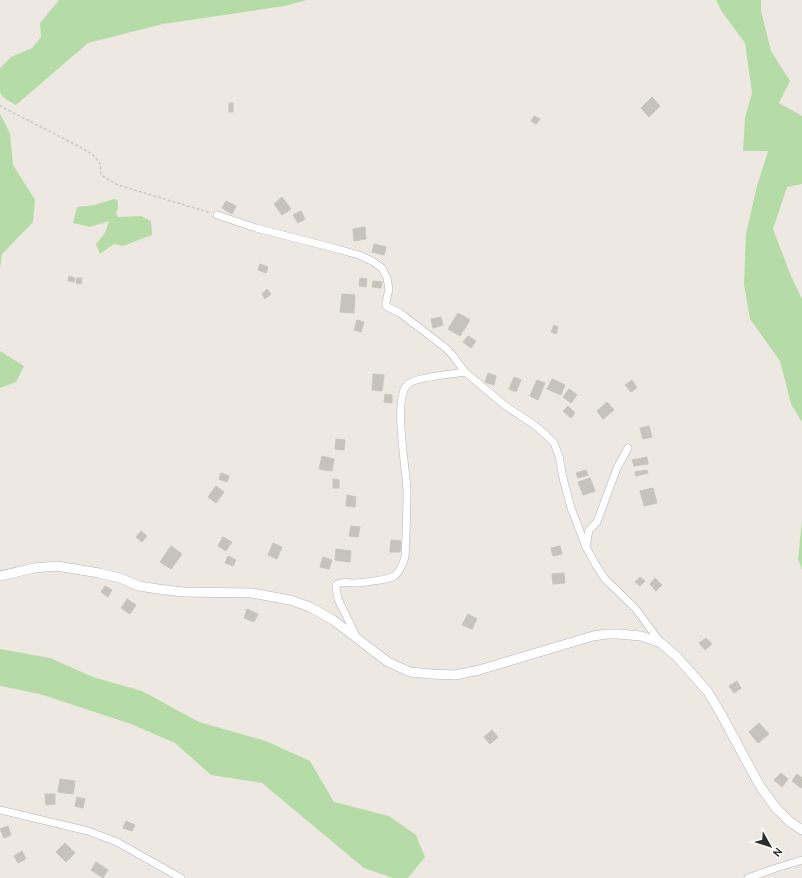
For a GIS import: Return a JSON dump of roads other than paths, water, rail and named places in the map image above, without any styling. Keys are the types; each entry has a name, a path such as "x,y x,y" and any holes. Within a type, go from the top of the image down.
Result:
{"street":[{"path":"217,215 256,228 359,255 372,261 382,268 387,278 389,289 386,306 400,313 447,349 465,372 507,407 546,434 554,443 559,456 570,508 586,547 605,579 635,608 661,643 677,657 708,692 760,786 776,808 790,822 802,830"},
{"path":"357,638 338,599 336,585 340,583 356,583 393,577 399,572 405,557 407,491 401,437 401,405 404,391 408,384 417,380 465,372"},
{"path":"586,547 589,530 597,522 617,468 628,448"},
{"path":"0,576 34,568 57,566 98,572 120,578 139,586 158,589 183,592 252,593 290,600 310,607 333,620 388,662 410,672 455,675 480,670 593,636 607,634 641,636 661,643"},
{"path":"0,810 88,831 117,842 181,878"},
{"path":"748,878 802,860"}]}
